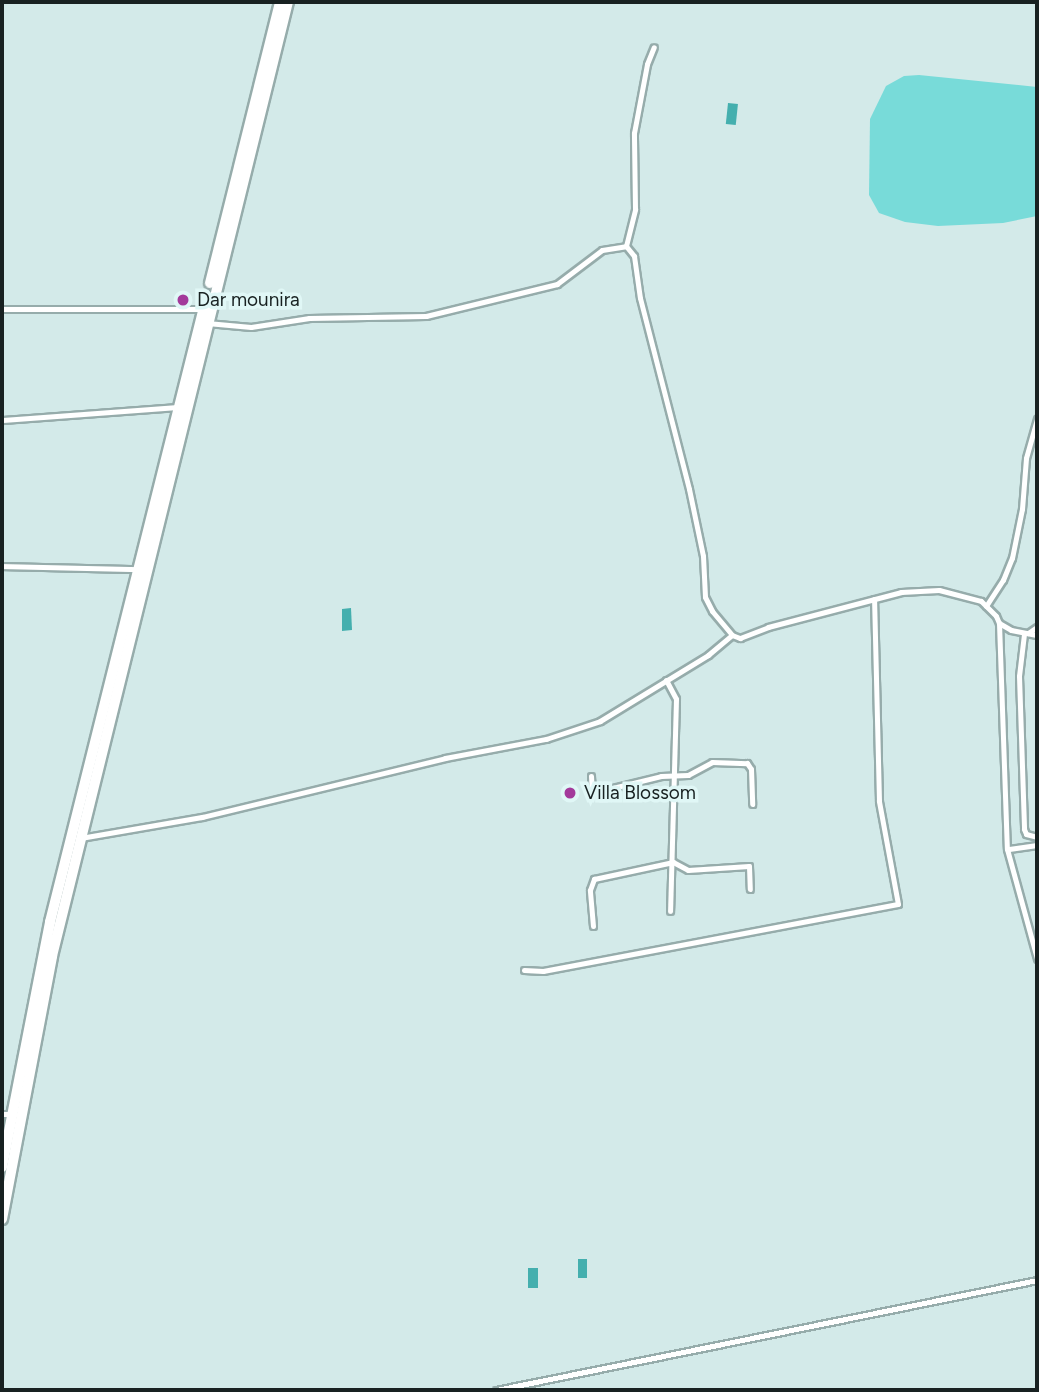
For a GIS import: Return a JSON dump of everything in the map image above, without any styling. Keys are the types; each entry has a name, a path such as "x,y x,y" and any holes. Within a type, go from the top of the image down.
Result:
{"highway":[{"path":"2,1167 7,1114 50,922 280,2"},
{"path":"2,1219 52,956 288,2"}],"street":[{"path":"626,246 635,209 634,133 647,64 654,47"},
{"path":"207,323 251,327 309,318 379,319 426,316 557,284 602,250 626,246"},
{"path":"626,246 634,256 640,298 689,489 703,555 705,597 712,611 732,635 740,638 901,592 939,590 971,596 986,606 999,623 1037,635"},
{"path":"2,309 204,309"},
{"path":"2,420 178,407"},
{"path":"986,606 1003,580 1012,558 1022,509 1026,458 1037,419"},
{"path":"2,566 138,569"},
{"path":"524,970 542,971 898,904 879,801 874,600"},
{"path":"999,623 1007,849 1022,913 1037,958"},
{"path":"1026,633 1037,628"},
{"path":"1026,633 1019,676 1024,829 1026,834 1037,837"},
{"path":"80,838 202,817 444,758 546,739 600,721 708,655 732,635"},
{"path":"666,680 676,699 670,911"},
{"path":"591,776 592,793 699,772 712,762 747,763 751,769 752,804"},
{"path":"1007,849 1037,845"},
{"path":"593,926 590,890 594,878 673,862 688,870 749,866 750,889"},
{"path":"496,1390 1037,1280"}],"shaded area":[{"path":"919,75 1037,87 1037,216 1003,223 938,226 905,222 879,213 869,195 870,119 886,86 904,76"},
{"path":"728,103 738,104 736,125 726,124"},
{"path":"351,608 352,630 342,631 342,609"},
{"path":"578,1259 587,1259 587,1278 578,1278"},
{"path":"528,1268 538,1268 538,1288 528,1288"}],"place":[{"name":"Dar mounira","path":"183,300"},
{"name":"Villa Blossom","path":"570,793"}]}
